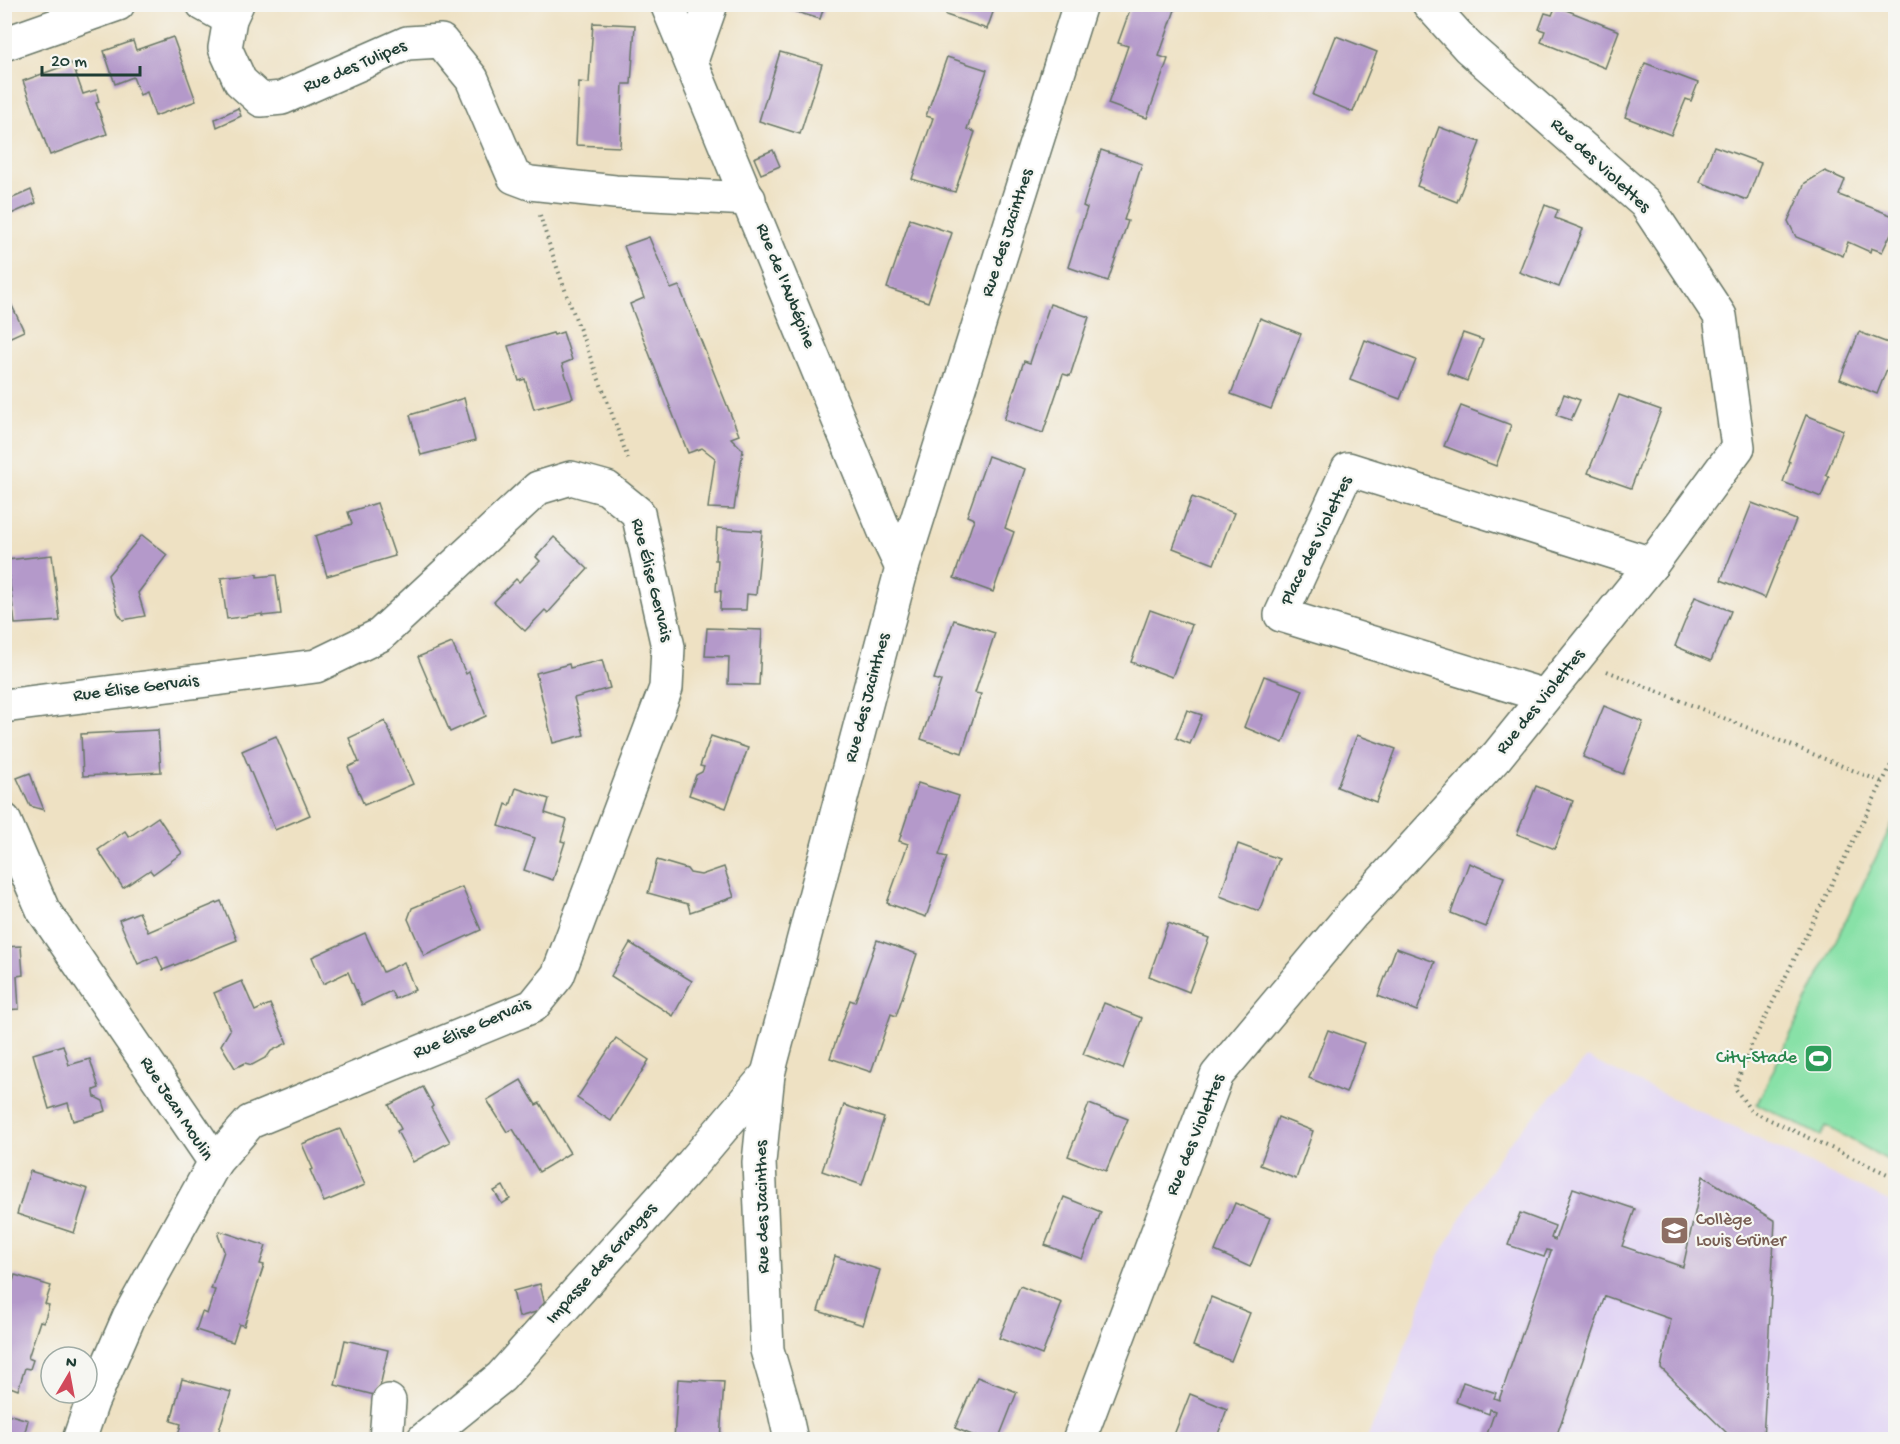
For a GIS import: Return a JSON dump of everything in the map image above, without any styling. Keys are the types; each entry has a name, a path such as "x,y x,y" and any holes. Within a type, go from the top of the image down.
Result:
{"street":[{"path":"4,44 118,4"},
{"name":"Rue de l'Aubépine","path":"667,4 885,532 902,568"},
{"path":"691,62 711,4"},
{"name":"Rue des Jacinthes","path":"791,1440 767,1350 759,1162 768,1074 902,568 1080,4"},
{"name":"Rue des Violettes","path":"1079,1440 1217,1075 1353,913 1497,756 1652,564 1738,447 1720,315 1644,203 1468,47 1428,4"},
{"name":"Rue des Tulipes","path":"223,9 225,48 240,81 261,100 282,98 407,43 441,41 472,79 514,177 530,183"},
{"path":"530,183 615,192 749,199"},
{"name":"Place des Violettes","path":"1545,696 1281,615 1348,469 1652,564"},
{"name":"Rue Élise Gervais","path":"4,706 316,666 380,635 538,488 549,484 571,478 607,488 638,513 668,647 666,688 558,975 533,1006 250,1122 215,1162"},
{"name":"Rue Jean Moulin","path":"4,820 43,910 215,1162 129,1317 92,1402 79,1440"},
{"name":"Impasse des Granges","path":"423,1440 501,1377 692,1164 768,1074"},
{"path":"387,1440 389,1401"},
{"name":"Rue des Jacinthes","path":"784,1408 803,1440"}],"path":[{"path":"530,183 555,264 635,479 638,513"},
{"path":"1575,659 1882,782"},
{"path":"1896,755 1751,1046 1735,1088 1751,1111 1896,1178"}],"shaded area":[{"name":"Collège Louis Grüner","path":"1587,1058 1895,1204 1895,1439 1366,1440 1391,1385 1439,1256 1486,1175 1506,1146"}],"green space":[{"path":"1895,818 1896,1164 1826,1126 1821,1136 1757,1104"}],"building":[{"path":"781,4 825,4 820,19 780,7"},
{"path":"950,4 996,4 987,29 946,15"},
{"path":"1132,4 1177,4 1159,56 1168,59 1147,118 1108,104 1128,46 1118,43"},
{"path":"1556,6 1619,31 1605,68 1541,42 1545,31 1539,29 1545,13 1552,15"},
{"path":"593,23 635,25 631,84 623,84 620,147 576,145 579,82 589,83"},
{"path":"1336,36 1377,52 1353,112 1313,95"},
{"path":"173,37 196,101 155,116 147,92 140,95 133,77 115,84 104,51 133,41 136,50"},
{"path":"780,52 822,64 800,134 759,121"},
{"path":"947,57 987,70 967,129 975,132 955,192 912,179 933,118 926,116"},
{"path":"72,63 83,94 96,90 99,102 96,103 107,134 50,155 23,81"},
{"path":"1645,63 1698,83 1691,101 1686,99 1671,135 1625,117"},
{"path":"238,108 241,116 217,127 215,119"},
{"path":"1439,127 1480,142 1457,202 1417,186"},
{"path":"1714,146 1761,163 1747,200 1700,182"},
{"path":"773,150 780,166 761,174 754,158"},
{"path":"1101,150 1142,164 1124,220 1128,221 1108,281 1068,267 1087,208 1083,206"},
{"path":"1825,171 1845,180 1839,195 1896,217 1896,223 1882,252 1871,248 1870,252 1848,242 1843,256 1796,237 1788,221 1805,183"},
{"path":"31,190 36,203 11,214 6,201"},
{"path":"1545,205 1558,210 1555,218 1583,229 1559,287 1519,272"},
{"path":"910,219 952,233 928,302 887,288"},
{"path":"649,237 671,289 679,286 739,435 731,438 743,450 734,509 708,508 715,458 702,448 688,453 630,304 644,298 624,246"},
{"path":"4,289 24,331 4,340"},
{"path":"1050,304 1089,317 1070,376 1063,374 1043,433 1004,420 1024,361 1030,363"},
{"path":"1260,318 1301,334 1271,409 1231,394"},
{"path":"563,332 572,360 562,364 573,398 534,409 525,379 519,381 508,346"},
{"path":"1859,332 1896,346 1877,394 1840,379"},
{"path":"1463,333 1483,340 1467,381 1447,373"},
{"path":"1365,340 1416,360 1400,399 1350,380"},
{"path":"1564,394 1580,400 1571,420 1556,415"},
{"path":"1619,395 1661,410 1631,488 1588,473"},
{"path":"464,398 475,441 421,455 410,415"},
{"path":"1461,406 1511,425 1496,466 1444,446"},
{"path":"1806,415 1843,430 1826,475 1829,477 1821,497 1783,482 1790,462 1788,461"},
{"path":"988,456 1025,469 1005,528 1014,532 993,592 954,578 974,519 967,516"},
{"path":"1192,497 1234,513 1214,564 1173,548"},
{"path":"377,503 395,556 327,576 315,536 352,524 348,512"},
{"path":"1752,503 1796,520 1765,598 1721,580"},
{"path":"717,528 762,531 756,595 747,594 746,610 720,610 721,591 716,591"},
{"path":"142,535 167,555 138,593 145,616 123,620 118,613 108,575"},
{"path":"554,537 588,569 548,613 545,610 525,631 494,602 516,579 519,582 540,561 536,557"},
{"path":"52,555 60,621 15,624 7,560"},
{"path":"257,574 257,577 276,575 281,614 227,619 221,578"},
{"path":"1695,597 1731,611 1711,661 1675,646"},
{"path":"1150,610 1192,625 1172,677 1131,662"},
{"path":"954,620 995,633 975,693 981,694 962,753 921,739 941,681 934,679"},
{"path":"707,628 762,630 759,685 728,684 729,657 705,656"},
{"path":"452,643 466,674 469,672 486,716 450,732 418,657"},
{"path":"602,660 610,688 574,698 584,735 553,743 536,673 569,664 570,668"},
{"path":"1264,676 1303,690 1283,743 1244,727"},
{"path":"1604,706 1643,722 1623,774 1583,757"},
{"path":"1187,710 1202,715 1190,744 1176,738"},
{"path":"385,721 413,784 364,805 348,767 359,762 349,738"},
{"path":"158,730 161,772 83,776 81,734"},
{"path":"1357,735 1396,749 1376,802 1337,787"},
{"path":"276,736 310,815 275,830 242,751"},
{"path":"711,736 748,748 726,808 689,795 696,775 702,772 704,767 700,766"},
{"path":"30,773 44,810 30,806 17,778"},
{"path":"918,783 959,796 939,855 947,857 926,917 887,903 908,844 899,841"},
{"path":"1536,786 1573,801 1555,849 1517,834"},
{"path":"516,788 549,799 545,813 567,820 561,841 565,842 553,880 524,870 535,838 499,826 506,804 510,806"},
{"path":"158,817 182,853 153,874 150,870 123,888 98,850 125,831 129,837"},
{"path":"1238,844 1279,859 1259,911 1220,896"},
{"path":"657,860 701,875 724,867 734,897 690,912 688,904 648,893"},
{"path":"1469,863 1504,877 1486,927 1451,913"},
{"path":"462,887 481,930 424,956 408,919 412,908"},
{"path":"221,901 237,940 163,970 157,956 138,964 119,920 139,912 148,932"},
{"path":"1168,923 1209,938 1189,992 1149,976"},
{"path":"365,933 383,972 404,962 415,990 395,999 391,991 362,1005 348,972 323,984 312,957"},
{"path":"877,940 917,954 896,1016 891,1014 871,1072 830,1058 850,1000 855,1002"},
{"path":"630,943 692,981 673,1016 611,976"},
{"path":"21,946 23,975 17,976 19,1009 4,1010 4,947"},
{"path":"1396,948 1435,962 1417,1011 1378,996"},
{"path":"242,981 255,1011 270,1004 287,1043 252,1065 245,1063 235,1068 221,1045 230,1030 214,993"},
{"path":"1104,1003 1142,1018 1123,1069 1083,1054"},
{"path":"1328,1030 1364,1043 1346,1093 1309,1078"},
{"path":"616,1038 649,1060 611,1121 577,1098"},
{"path":"63,1045 69,1065 90,1059 99,1088 94,1090 95,1097 103,1101 106,1111 73,1121 68,1103 49,1109 33,1054"},
{"path":"521,1080 536,1105 540,1103 570,1153 539,1172 513,1129 507,1132 487,1100"},
{"path":"423,1087 433,1106 431,1108 450,1142 413,1162 397,1131 401,1129 389,1105"},
{"path":"1089,1104 1128,1119 1106,1171 1068,1156"},
{"path":"844,1105 884,1118 862,1185 822,1171"},
{"path":"1278,1117 1313,1131 1296,1179 1260,1165"},
{"path":"340,1129 365,1185 324,1202 302,1144"},
{"path":"30,1171 88,1189 74,1233 17,1214"},
{"path":"1703,1176 1775,1221 1763,1440 1734,1440 1661,1368 1671,1319 1605,1296 1555,1440 1485,1440 1495,1411 1490,1409 1489,1414 1456,1402 1463,1382 1496,1393 1494,1398 1499,1400 1551,1251 1547,1250 1544,1257 1508,1245 1520,1213 1555,1226 1551,1238 1555,1240 1573,1188 1635,1209 1622,1246 1683,1267"},
{"path":"503,1186 510,1199 502,1204 494,1191"},
{"path":"1064,1197 1101,1212 1082,1259 1045,1245"},
{"path":"1235,1203 1270,1218 1250,1267 1215,1251"},
{"path":"220,1231 266,1246 260,1264 264,1265 244,1326 239,1324 233,1342 196,1330 202,1312 207,1314 215,1290 211,1289 224,1251 218,1235"},
{"path":"835,1256 880,1270 863,1325 818,1311"},
{"path":"15,1275 51,1286 45,1304 49,1305 44,1322 40,1321 28,1358 33,1360 30,1369 25,1368 18,1390 5,1385 5,1306"},
{"path":"540,1284 546,1309 519,1317 513,1291"},
{"path":"1020,1286 1062,1303 1042,1355 999,1338"},
{"path":"1211,1297 1250,1313 1231,1361 1193,1346"},
{"path":"345,1340 388,1350 378,1396 335,1385"},
{"path":"977,1377 1017,1392 998,1440 984,1440 955,1428"},
{"path":"182,1379 231,1392 216,1440 177,1440 181,1424 171,1421"},
{"path":"678,1379 724,1382 720,1440 674,1440"},
{"path":"1190,1394 1227,1409 1216,1440 1172,1440"},
{"path":"4,1413 28,1420 23,1440 4,1440"}],"place":[{"name":"City-Stade","path":"1818,1058"},
{"name":"Collège Louis Grüner","path":"1675,1230"}]}
